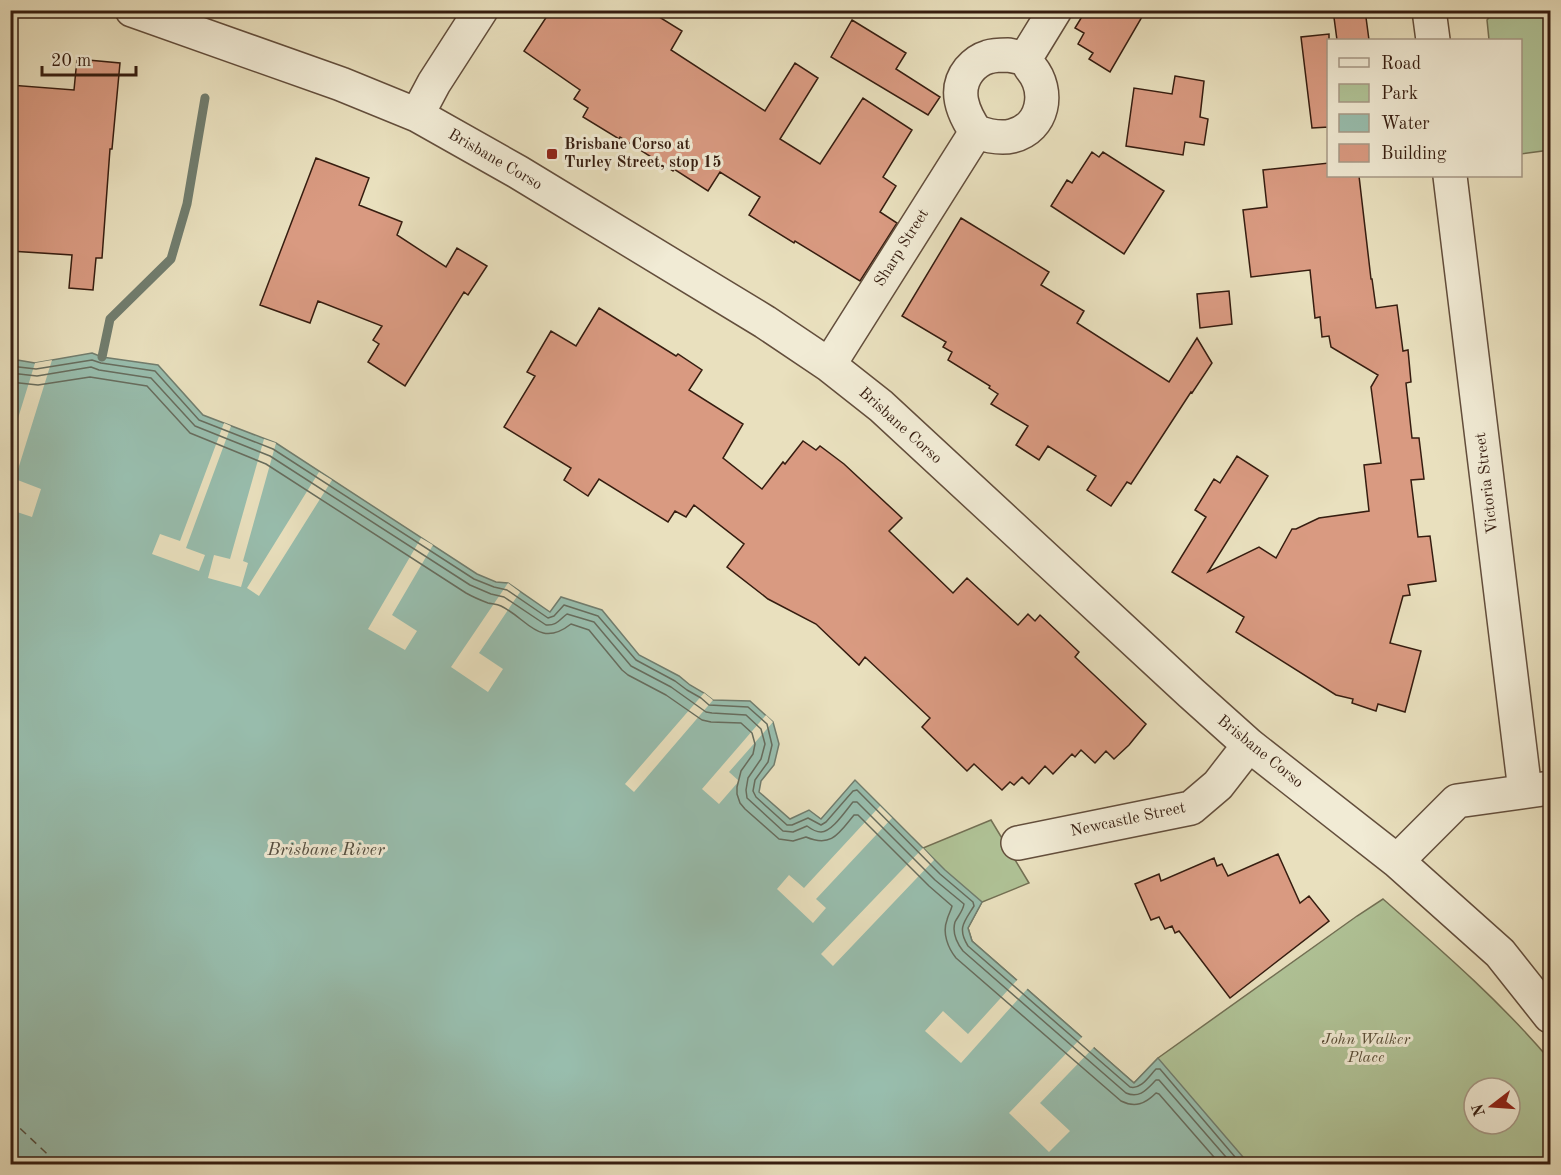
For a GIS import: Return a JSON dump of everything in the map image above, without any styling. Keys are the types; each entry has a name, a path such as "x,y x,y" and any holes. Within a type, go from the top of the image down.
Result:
{"street":[{"name":"Brisbane Corso","path":"132,10 341,84 417,115 528,178 765,322 829,365 881,406 1249,745 1397,861 1500,953 1551,1016"},
{"path":"417,115 434,83 481,10"},
{"path":"1025,59 1055,10"},
{"path":"1429,10 1433,39"},
{"path":"1008,55 1025,59 1036,73 1041,87 1042,101 1038,115 1029,127 1014,136 1000,138 976,132 967,119 960,99 961,85 965,75 974,64 987,57 1008,55"},
{"name":"Sharp Street","path":"829,365 976,132"},
{"name":"Victoria Street","path":"1449,177 1538,790"},
{"name":"Newcastle Street","path":"1018,843 1191,808 1218,785 1249,745"},
{"path":"1397,861 1456,801 1538,790"}],"green space":[{"path":"1495,10 1550,11 1550,150 1522,154 1522,39 1489,39 1487,20"},
{"name":"John Walker Place","path":"991,820 1029,883 982,902 968,928 972,941 1134,1083 1158,1058 1383,899 1490,997 1550,1060 1550,1164 1179,1164 897,921 934,860 923,848"}],"water":[{"name":"Brisbane River","path":"92,353 102,357 158,365 203,415 276,443 477,574 496,582 508,583 550,612 561,597 602,610 639,655 679,676 713,700 750,701 773,722 779,744 774,765 761,781 759,792 790,819 809,810 821,819 855,780 945,870 982,902 968,928 972,941 1134,1083 1158,1058 1249,1164 11,1164 11,359 35,363"}],"pier":[{"path":"52,360 15,479 41,489 32,517 11,510 11,441 35,363"},
{"path":"224,423 231,426 186,548 205,555 199,571 152,554 160,534 180,541"},
{"path":"264,439 276,443 243,561 248,563 241,587 208,578 214,555 230,559"},
{"path":"319,472 332,480 259,596 247,588"},
{"path":"421,538 433,545 392,615 417,631 405,650 368,629"},
{"path":"508,583 520,592 479,653 503,669 488,692 451,667"},
{"path":"704,693 713,700 634,792 625,784"},
{"path":"766,715 773,722 729,772 739,781 719,804 702,789"},
{"path":"880,806 892,818 816,899 826,908 813,923 777,889 789,875 804,888"},
{"path":"923,848 934,860 833,966 821,954"},
{"path":"1019,978 1029,987 961,1063 925,1031 943,1011 968,1034"},
{"path":"1084,1035 1096,1045 1040,1103 1070,1131 1049,1152 1009,1113"}],"building":[{"path":"551,10 648,10 682,31 671,50 765,111 795,63 818,78 780,139 820,164 863,98 912,130 883,177 896,186 880,212 897,223 860,281 749,215 760,197 720,172 708,191 583,117 588,108 574,99 580,90 524,51"},
{"path":"1086,10 1146,10 1110,72 1089,59 1093,53 1078,44 1084,33 1075,28"},
{"path":"1333,10 1365,10 1369,39 1337,39"},
{"path":"852,20 906,53 896,69 940,97 928,115 831,57"},
{"path":"1329,34 1329,39 1327,39 1327,127 1312,128 1301,37"},
{"path":"77,59 120,63 112,149 110,149 102,258 96,258 93,290 69,288 72,255 10,251 10,85 74,90"},
{"path":"1175,76 1204,81 1200,117 1208,119 1204,145 1185,142 1183,155 1126,146 1134,88 1172,94"},
{"path":"1092,152 1099,157 1103,152 1164,191 1124,254 1051,206 1067,180 1072,183"},
{"path":"316,158 369,178 359,205 402,222 397,235 446,267 457,248 487,266 468,295 464,292 405,386 368,362 379,344 373,340 382,326 318,301 310,323 260,305"},
{"path":"1327,163 1327,177 1359,177 1376,308 1397,305 1403,351 1408,350 1411,382 1406,383 1412,438 1419,438 1424,479 1411,480 1418,537 1430,536 1436,581 1408,585 1410,595 1403,596 1390,643 1421,651 1405,712 1378,704 1376,711 1352,703 1353,699 1336,695 1236,632 1244,617 1172,572 1206,517 1195,510 1214,479 1220,483 1237,456 1268,476 1208,572 1259,547 1276,558 1292,529 1319,518 1369,511 1364,465 1381,463 1371,387 1378,375 1331,347 1329,336 1322,337 1320,317 1315,318 1310,270 1251,277 1243,210 1267,207 1263,170"},
{"path":"961,218 1049,272 1041,285 1084,311 1077,323 1169,382 1197,338 1212,363 1131,484 1127,482 1111,506 1087,490 1096,476 1048,446 1039,460 1016,445 1028,426 991,404 998,394 989,388 990,386 948,360 952,352 943,347 946,342 902,316"},
{"path":"1229,291 1232,324 1200,328 1197,294"},
{"path":"599,308 702,370 689,390 743,424 723,458 762,489 803,441 816,450 820,446 844,464 902,518 889,531 953,593 967,578 1018,625 1028,614 1035,621 1040,615 1079,652 1075,657 1146,724 1114,759 1106,751 1095,763 1081,750 1075,757 1072,754 1053,774 1045,766 1029,784 1022,777 1014,785 1010,782 1002,790 974,764 967,771 922,727 930,718 865,657 859,665 816,624 768,599 727,567 744,544 694,505 686,517 675,511 668,522 599,479 588,496 564,480 571,468 504,427 535,376 527,372 551,331 576,346"},
{"path":"1278,854 1300,903 1309,896 1329,921 1230,998 1179,931 1175,933 1172,926 1165,929 1159,917 1151,920 1135,884 1159,874 1161,881 1214,858 1217,866 1222,864 1228,876"}],"waterway":[{"path":"102,357 110,319 171,259 187,204 205,98"}],"ferry route":[{"path":"10,1119 58,1164"}],"place":[{"name":"Brisbane Corso at Turley Street, stop 15","path":"552,154"}]}
